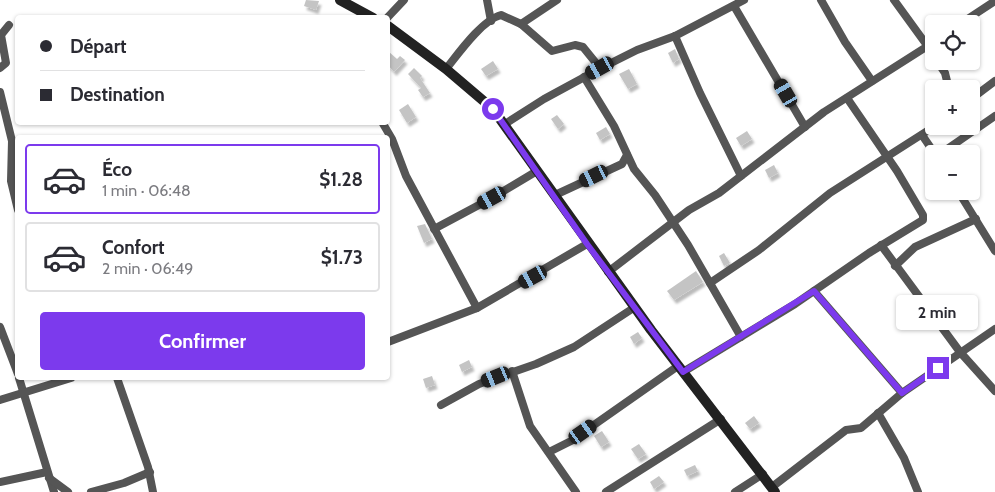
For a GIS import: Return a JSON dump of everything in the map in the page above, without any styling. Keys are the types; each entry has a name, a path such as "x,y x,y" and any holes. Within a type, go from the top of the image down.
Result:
{"street":[{"path":"340,0 368,15"},
{"path":"389,15 404,0"},
{"path":"487,0 491,21"},
{"path":"521,24 558,0"},
{"path":"505,124 544,99 600,68 637,50 675,36 744,0"},
{"path":"821,0 844,42 872,81"},
{"path":"894,0 925,37"},
{"path":"974,15 995,1"},
{"path":"734,6 805,127"},
{"path":"446,70 472,39 501,14 521,24 552,51 575,45 583,47 600,68"},
{"path":"0,68 6,63 1,35 9,24"},
{"path":"390,28 484,101 505,124 587,244 774,490 846,430 859,429 902,393 995,329"},
{"path":"675,36 700,93 741,176"},
{"path":"608,272 673,223 741,176 805,127 925,48"},
{"path":"584,78 614,126 634,169 655,195 673,223 741,337"},
{"path":"980,92 995,81"},
{"path":"0,92 12,141 11,181 15,198"},
{"path":"549,452 571,441 681,369 741,337 814,291 881,245 923,220 923,215 887,156 847,98"},
{"path":"953,145 995,116"},
{"path":"710,283 760,250 830,193 925,133"},
{"path":"922,135 929,145"},
{"path":"390,136 406,176 477,308"},
{"path":"555,195 622,164 627,155"},
{"path":"622,164 634,169"},
{"path":"434,229 537,171"},
{"path":"964,200 995,251"},
{"path":"895,266 915,247 976,219"},
{"path":"390,341 477,308 587,244"},
{"path":"881,245 960,352 995,392"},
{"path":"814,291 902,393"},
{"path":"441,404 479,384 536,364 574,347 635,307"},
{"path":"0,327 15,366"},
{"path":"512,371 530,426 576,492"},
{"path":"20,380 54,492"},
{"path":"0,400 65,380"},
{"path":"118,380 150,472 153,492"},
{"path":"878,412 904,458 918,492"},
{"path":"606,492 721,420"},
{"path":"91,492 124,483 150,472"},
{"path":"735,492 763,474"},
{"path":"0,482 48,475 68,492"}],"building":[{"path":"306,0 319,1 316,10 304,6"},
{"path":"675,49 679,59 673,63 668,53"},
{"path":"390,53 397,59 400,56 405,60 394,72 390,67"},
{"path":"493,61 498,69 486,76 481,69"},
{"path":"414,68 422,76 420,78 430,93 423,97 418,90 421,88 408,74"},
{"path":"629,69 637,84 628,89 619,74"},
{"path":"408,104 416,117 407,123 399,110"},
{"path":"557,115 564,124 558,129 551,119"},
{"path":"606,127 610,134 600,140 596,133"},
{"path":"747,131 752,139 741,146 736,138"},
{"path":"774,165 778,173 769,178 765,170"},
{"path":"425,224 432,239 424,243 417,226"},
{"path":"724,253 730,263 724,266 719,256"},
{"path":"696,271 703,282 674,300 667,291"},
{"path":"638,332 642,338 634,344 630,337"},
{"path":"469,360 472,367 462,372 459,365"},
{"path":"432,376 435,385 426,388 423,379"},
{"path":"754,416 759,423 750,429 745,423"},
{"path":"602,431 609,442 601,447 594,436"},
{"path":"639,444 646,454 638,459 631,449"},
{"path":"695,465 698,471 687,476 684,470"},
{"path":"659,476 664,482 654,489 650,482"}],"route":[{"path":"493,109 555,195 587,244 683,372 814,291 902,393 938,368"}]}
